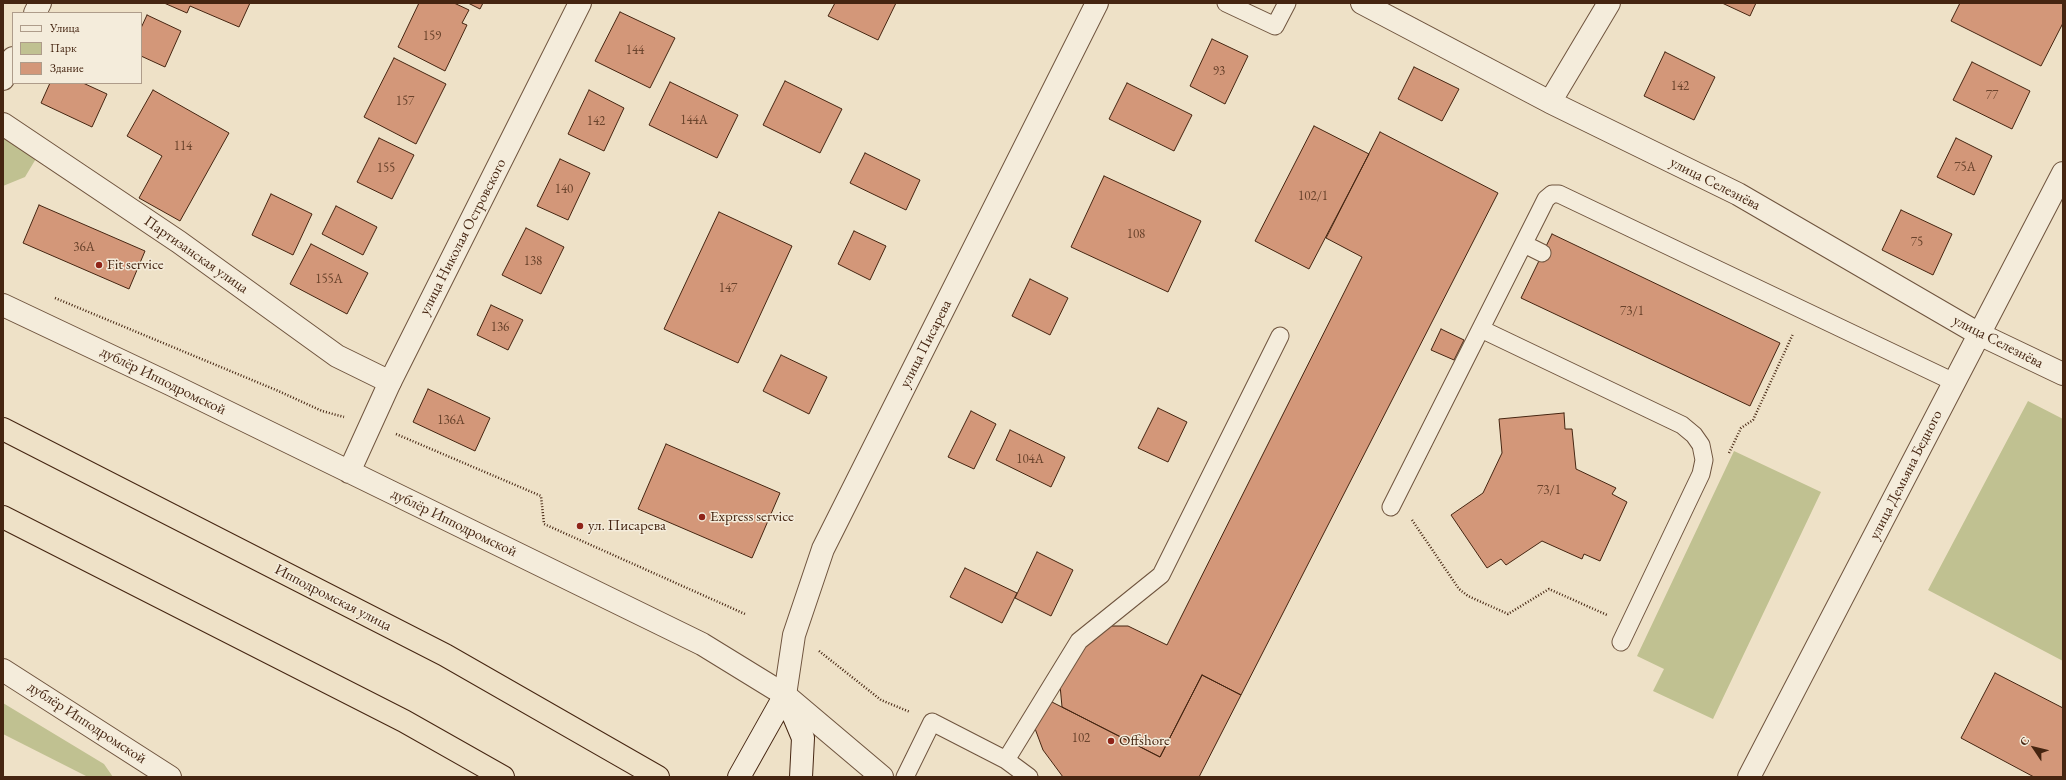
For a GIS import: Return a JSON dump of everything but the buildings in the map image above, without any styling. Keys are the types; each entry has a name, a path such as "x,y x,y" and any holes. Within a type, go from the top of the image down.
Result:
{"highway":[{"name":"Ипподромская улица","path":"3,429 445,655 658,777"},
{"path":"3,517 404,721 503,777"}],"street":[{"path":"36,12 40,3"},
{"name":"улица Николая Островского","path":"349,472 390,382 580,3"},
{"name":"улица Писарева","path":"739,777 785,695 794,635 823,549 1097,3"},
{"name":"улица Селезнёва","path":"1362,3 1550,102 1738,194 1979,334 2063,374"},
{"path":"1550,102 1609,3"},
{"path":"3,78 12,60"},
{"name":"Партизанская улица","path":"3,124 180,242 337,356 390,382"},
{"name":"улица Демьяна Бедного","path":"1749,777 2063,173"},
{"name":"дублёр Ипподромской","path":"3,305 702,644 785,695 882,777"},
{"name":"дублёр Ипподромской","path":"3,670 170,777"},
{"path":"785,695 803,738 801,777"}],"lane":[{"path":"1226,3 1275,26 1287,3"},
{"path":"1394,502 1546,199 1552,194 1560,194 1954,382"},
{"path":"1524,244 1542,253"},
{"path":"1481,329 1682,424 1694,435 1701,445 1704,460 1701,474 1621,642"},
{"path":"1006,760 1079,641 1161,575 1280,336"},
{"path":"905,777 932,722 1006,760 1030,777"}],"path":[{"path":"54,297 276,390 322,411 372,424 541,496 544,524 745,614"},
{"path":"1394,502 1459,589 1468,596 1508,614 1549,589 1629,626"},
{"path":"819,650 881,700 932,722"}],"green space":[{"path":"3,134 37,157 25,177 3,186"},
{"path":"2028,401 2063,419 2063,661 1928,590"},
{"path":"1734,451 1821,492 1713,719 1653,691 1664,669 1637,656"},
{"path":"3,703 104,764 113,777 88,777 3,734"}],"place":[{"name":"Fit service","path":"99,265"},
{"name":"Express service","path":"702,517"},
{"name":"ул. Писарева","path":"580,526"},
{"name":"Offshore","path":"1111,741"}]}
